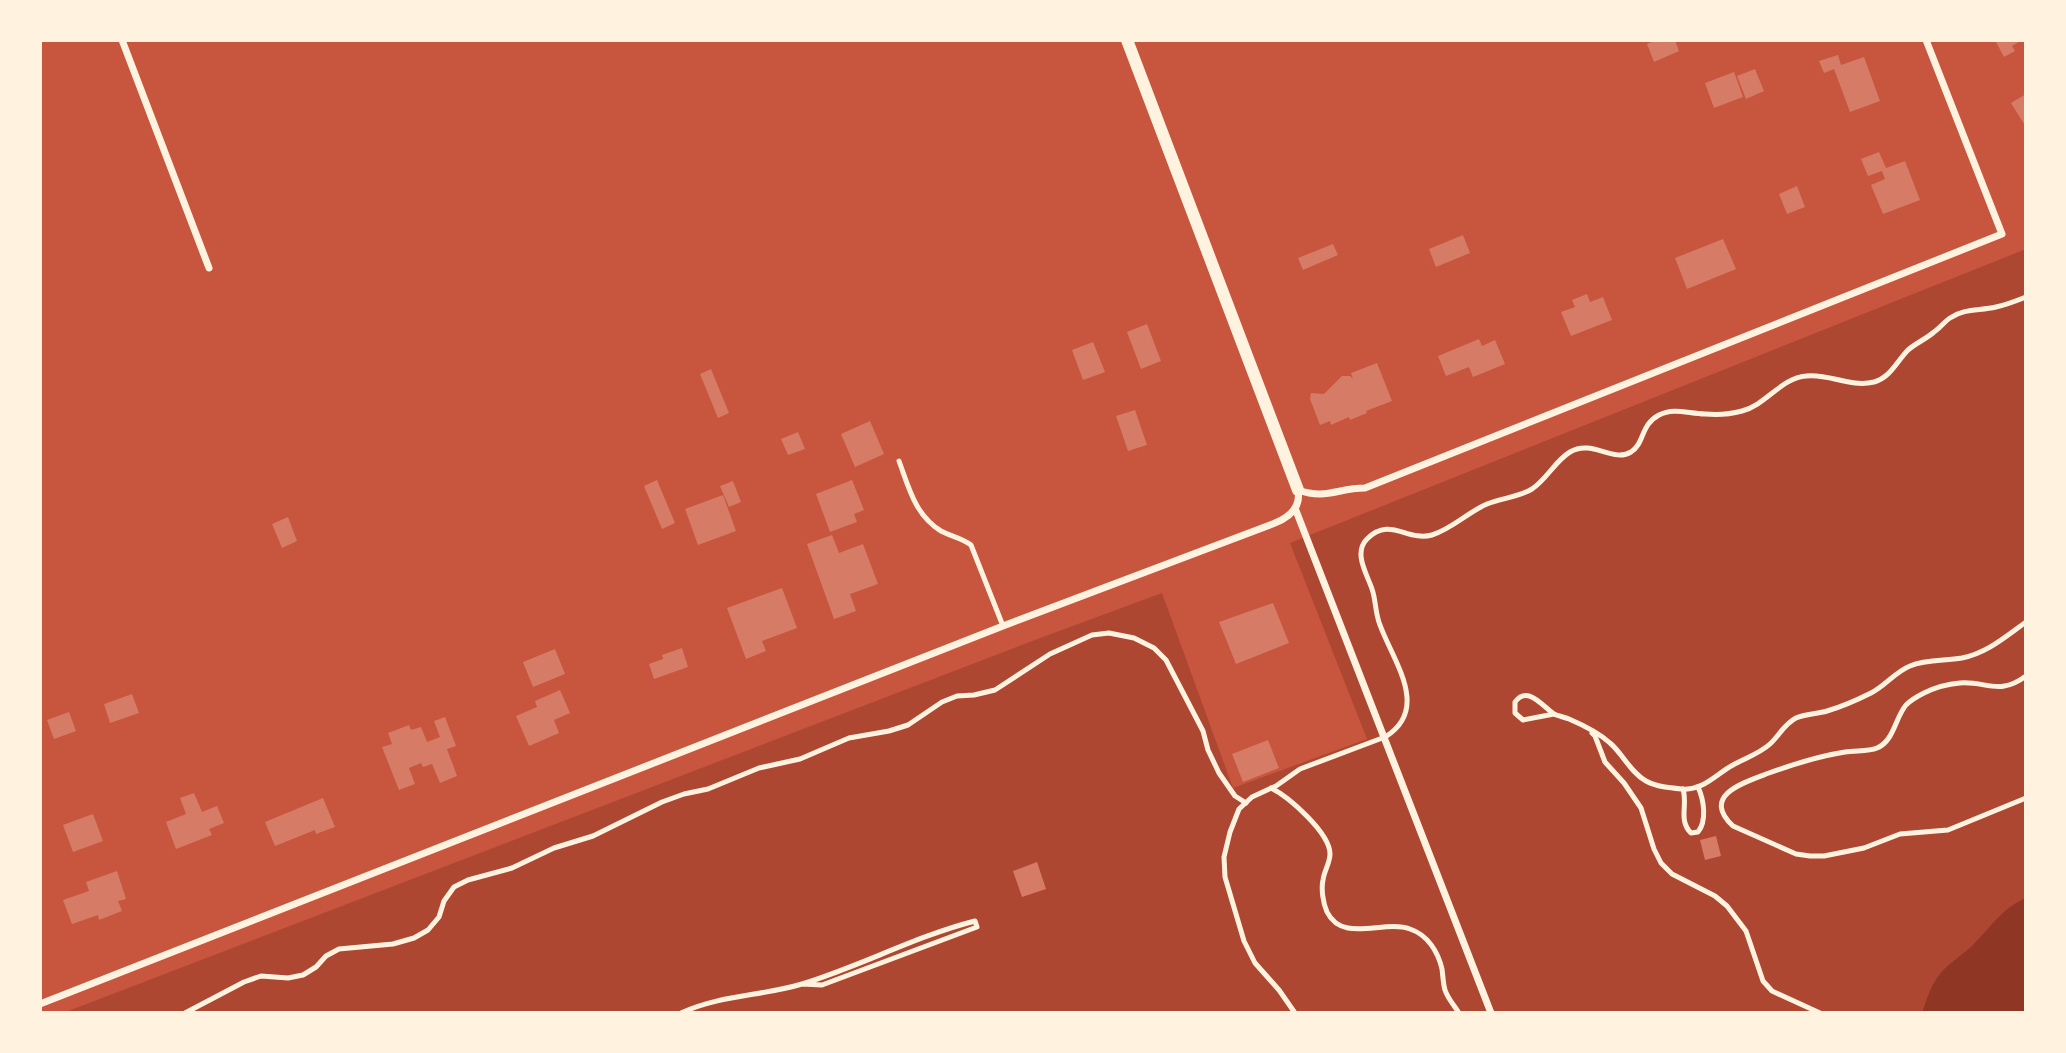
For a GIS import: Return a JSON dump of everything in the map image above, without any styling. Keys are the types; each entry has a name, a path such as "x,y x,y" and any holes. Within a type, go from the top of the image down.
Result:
{"street":[{"path":"122,40 209,268"},
{"path":"40,1004 1003,626 1275,523 1290,514 1299,498 1298,490 1127,40"},
{"path":"1298,490 1329,495 1347,489 1364,488 2002,234 1927,40"},
{"path":"1295,508 1491,1013"}],"lane":[{"path":"1295,1013 1255,963 1244,941 1225,877 1224,857 1239,809 1252,797 1270,789 1300,769 1385,737 1396,730 1406,714 1407,698 1402,672 1378,621 1374,594 1363,565 1361,553 1366,541 1379,531 1390,528 1415,537 1432,535 1486,505 1534,488 1570,452 1582,447 1594,447 1609,453 1630,453 1638,445 1646,424 1659,414 1675,410 1708,415 1742,411 1788,382 1803,376 1817,376 1849,383 1876,382 1889,373 1906,352 1962,311 1994,308 2026,298"},
{"path":"899,461 921,515 947,535 971,545 1003,626"},
{"path":"1554,714 1523,720 1515,713 1515,702 1528,695 1554,714 1587,728 1609,742 1637,775 1647,781 1683,789 1698,787 1770,745 1785,726 1796,718 1833,709 1867,695 1910,666 1981,652 2026,622"},
{"path":"185,1013 261,976 288,978 303,975 339,949 414,938 428,930 439,917 444,901 454,887 468,880 512,868 554,848 593,836 684,794 708,789 759,768 800,759 849,738 908,725 942,702 957,696 995,690 1051,654 1092,635 1109,633 1134,638 1154,648 1166,660 1203,731 1219,773 1235,796 1246,803"},
{"path":"2026,676 2017,683 1999,687 1959,683 1923,693 1907,703 1886,742 1876,748 1845,751 1807,760 1748,779 1734,786 1723,798 1721,808 1733,826 1796,854 1810,856 1845,853 1900,835 1948,830 2026,799"},
{"path":"1587,728 1595,736 1605,762 1624,783 1640,808 1661,863 1672,874 1715,896 1733,913 1746,931 1763,981 1772,991 1820,1013"},
{"path":"1683,789 1686,799 1683,818 1691,833 1698,832 1704,819 1703,798 1698,787"},
{"path":"1270,789 1305,813 1328,844 1330,855 1322,881 1323,898 1327,912 1335,923 1347,929 1399,926 1412,929 1427,938 1442,969 1444,987 1449,999 1459,1013"},
{"path":"681,1013 699,1004 802,984 975,921 977,928 966,933 842,979 822,985 802,984"}],"shaded area":[{"path":"2026,249 2026,1013 63,1013 1162,593 1233,788 1367,739 1290,543"},
{"path":"2026,898 2026,1013 1922,1013 1930,990 1949,964 1973,945 2003,913"}],"building":[{"path":"1656,40 1675,40 1679,51 1654,62 1647,44"},
{"path":"1995,40 2022,40 2012,46 2015,51 2004,57"},
{"path":"1838,55 1841,65 1864,57 1880,101 1850,112 1834,69 1824,73 1819,61"},
{"path":"1755,69 1764,91 1746,99 1737,76"},
{"path":"1734,72 1743,97 1714,108 1705,83"},
{"path":"2026,94 2026,127 2011,103"},
{"path":"1879,152 1886,168 1905,161 1920,200 1883,214 1871,185 1885,179 1882,171 1868,176 1861,159"},
{"path":"1797,186 1805,207 1787,214 1779,194"},
{"path":"1463,235 1470,253 1436,267 1429,249"},
{"path":"1723,239 1736,269 1687,289 1675,258"},
{"path":"1333,244 1338,255 1303,270 1298,258"},
{"path":"1587,294 1590,302 1603,297 1612,320 1571,336 1561,312 1575,307 1572,300"},
{"path":"1147,324 1161,361 1141,369 1127,332"},
{"path":"1479,339 1482,346 1495,340 1505,364 1473,377 1469,367 1446,376 1438,356"},
{"path":"1093,342 1105,372 1083,380 1072,350"},
{"path":"1377,363 1392,401 1350,420 1349,417 1331,425 1330,421 1320,425 1310,399 1311,393 1324,394 1342,376 1350,376 1353,379 1351,373"},
{"path":"711,369 729,413 718,418 700,374"},
{"path":"1135,410 1147,445 1128,451 1116,416"},
{"path":"870,421 884,454 855,467 841,434"},
{"path":"798,432 805,449 788,455 781,439"},
{"path":"657,480 675,523 662,529 644,486"},
{"path":"852,480 864,510 854,514 857,522 830,532 816,494"},
{"path":"733,481 741,502 729,507 720,486"},
{"path":"723,495 736,531 698,545 685,509"},
{"path":"288,517 297,541 282,548 272,524"},
{"path":"832,535 839,553 863,544 878,584 850,594 856,611 834,619 807,544"},
{"path":"782,588 797,628 762,641 766,651 746,659 727,608"},
{"path":"1273,603 1289,643 1236,664 1219,622"},
{"path":"682,648 688,667 654,679 649,664 663,659 662,655"},
{"path":"555,649 565,674 533,687 523,662"},
{"path":"560,690 570,713 554,720 559,733 529,746 516,716 537,707 535,701"},
{"path":"132,694 139,713 110,723 104,704"},
{"path":"69,712 76,731 54,739 47,720"},
{"path":"445,717 456,746 447,749 457,776 440,783 432,764 423,767 421,763 409,768 415,784 399,790 382,747 392,744 388,733 409,725 411,730 421,727 427,742 440,737 434,721"},
{"path":"1268,740 1279,768 1243,782 1232,754"},
{"path":"194,793 202,812 217,806 224,823 209,829 212,835 176,849 166,822 186,814 180,798"},
{"path":"323,798 335,827 316,834 315,830 275,846 265,822"},
{"path":"93,814 103,841 73,852 63,825"},
{"path":"1716,836 1721,856 1705,860 1700,840"},
{"path":"1037,862 1046,889 1022,897 1013,871"},
{"path":"117,871 126,899 118,901 122,911 99,920 98,915 72,924 63,900 89,891 86,882"}]}
